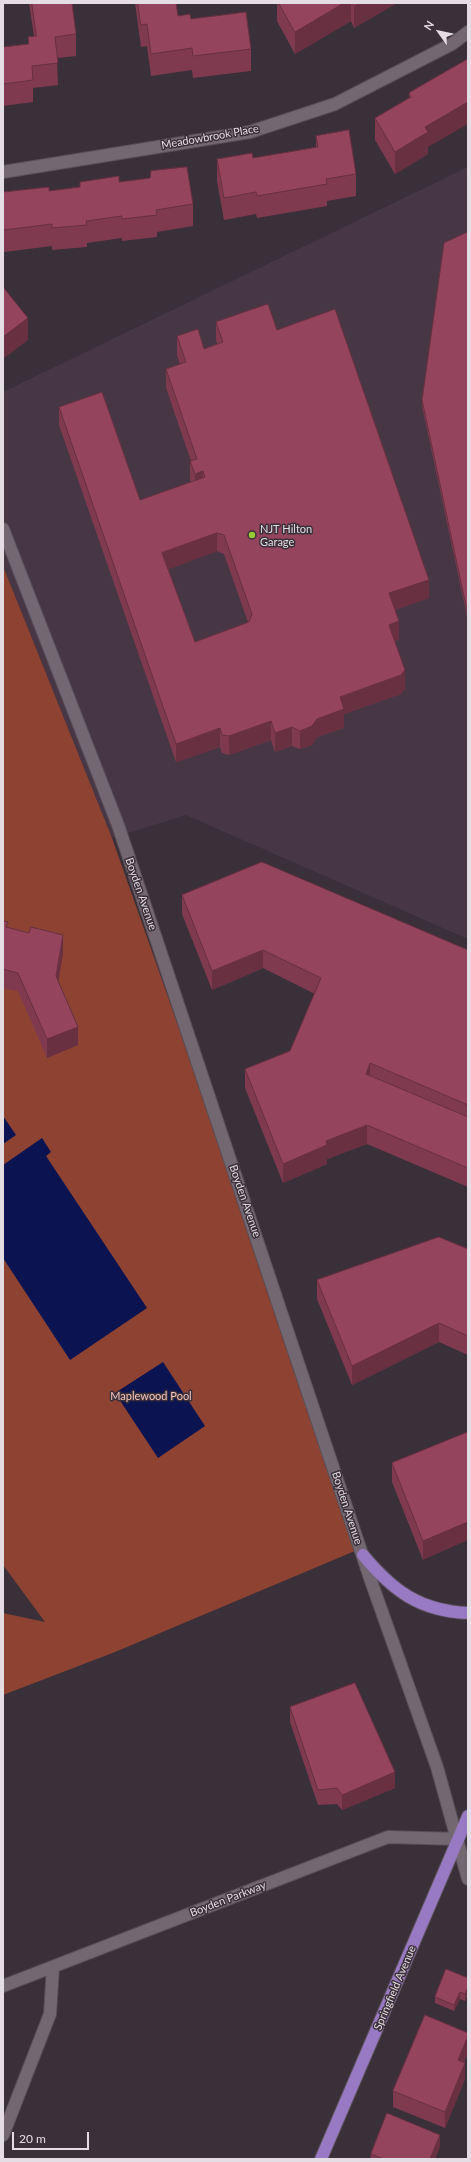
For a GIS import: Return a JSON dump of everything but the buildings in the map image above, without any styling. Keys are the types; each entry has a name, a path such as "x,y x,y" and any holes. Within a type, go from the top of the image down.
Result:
{"main road":[{"path":"363,1555 381,1577 401,1594 425,1606 451,1612 468,1613"},
{"name":"Springfield Avenue","path":"321,2159 468,1816"}],"street":[{"name":"Meadowbrook Place","path":"3,172 250,132 335,104 452,44 468,32"},
{"name":"Boyden Avenue","path":"3,529 116,818 363,1555 437,1767 458,1838 468,1879"},
{"name":"Boyden Parkway","path":"3,1986 388,1837 458,1838"},
{"path":"3,2135 50,2014 52,1967"}],"shaded area":[{"name":"NJT Hilton Garage","path":"468,167 468,939 186,815 112,838 3,566 3,392"},
{"path":"3,1116 16,1135 3,1144"},
{"path":"42,1138 51,1152 46,1156 147,1308 70,1360 3,1258 3,1165"},
{"path":"163,1362 205,1426 158,1458 115,1393"}],"green space":[{"name":"Maplewood Pool","path":"3,566 112,838 362,1548 115,1652 3,1695 3,1613 45,1622 3,1565"}],"place":[{"name":"NJT Hilton Garage","path":"252,535"}]}
